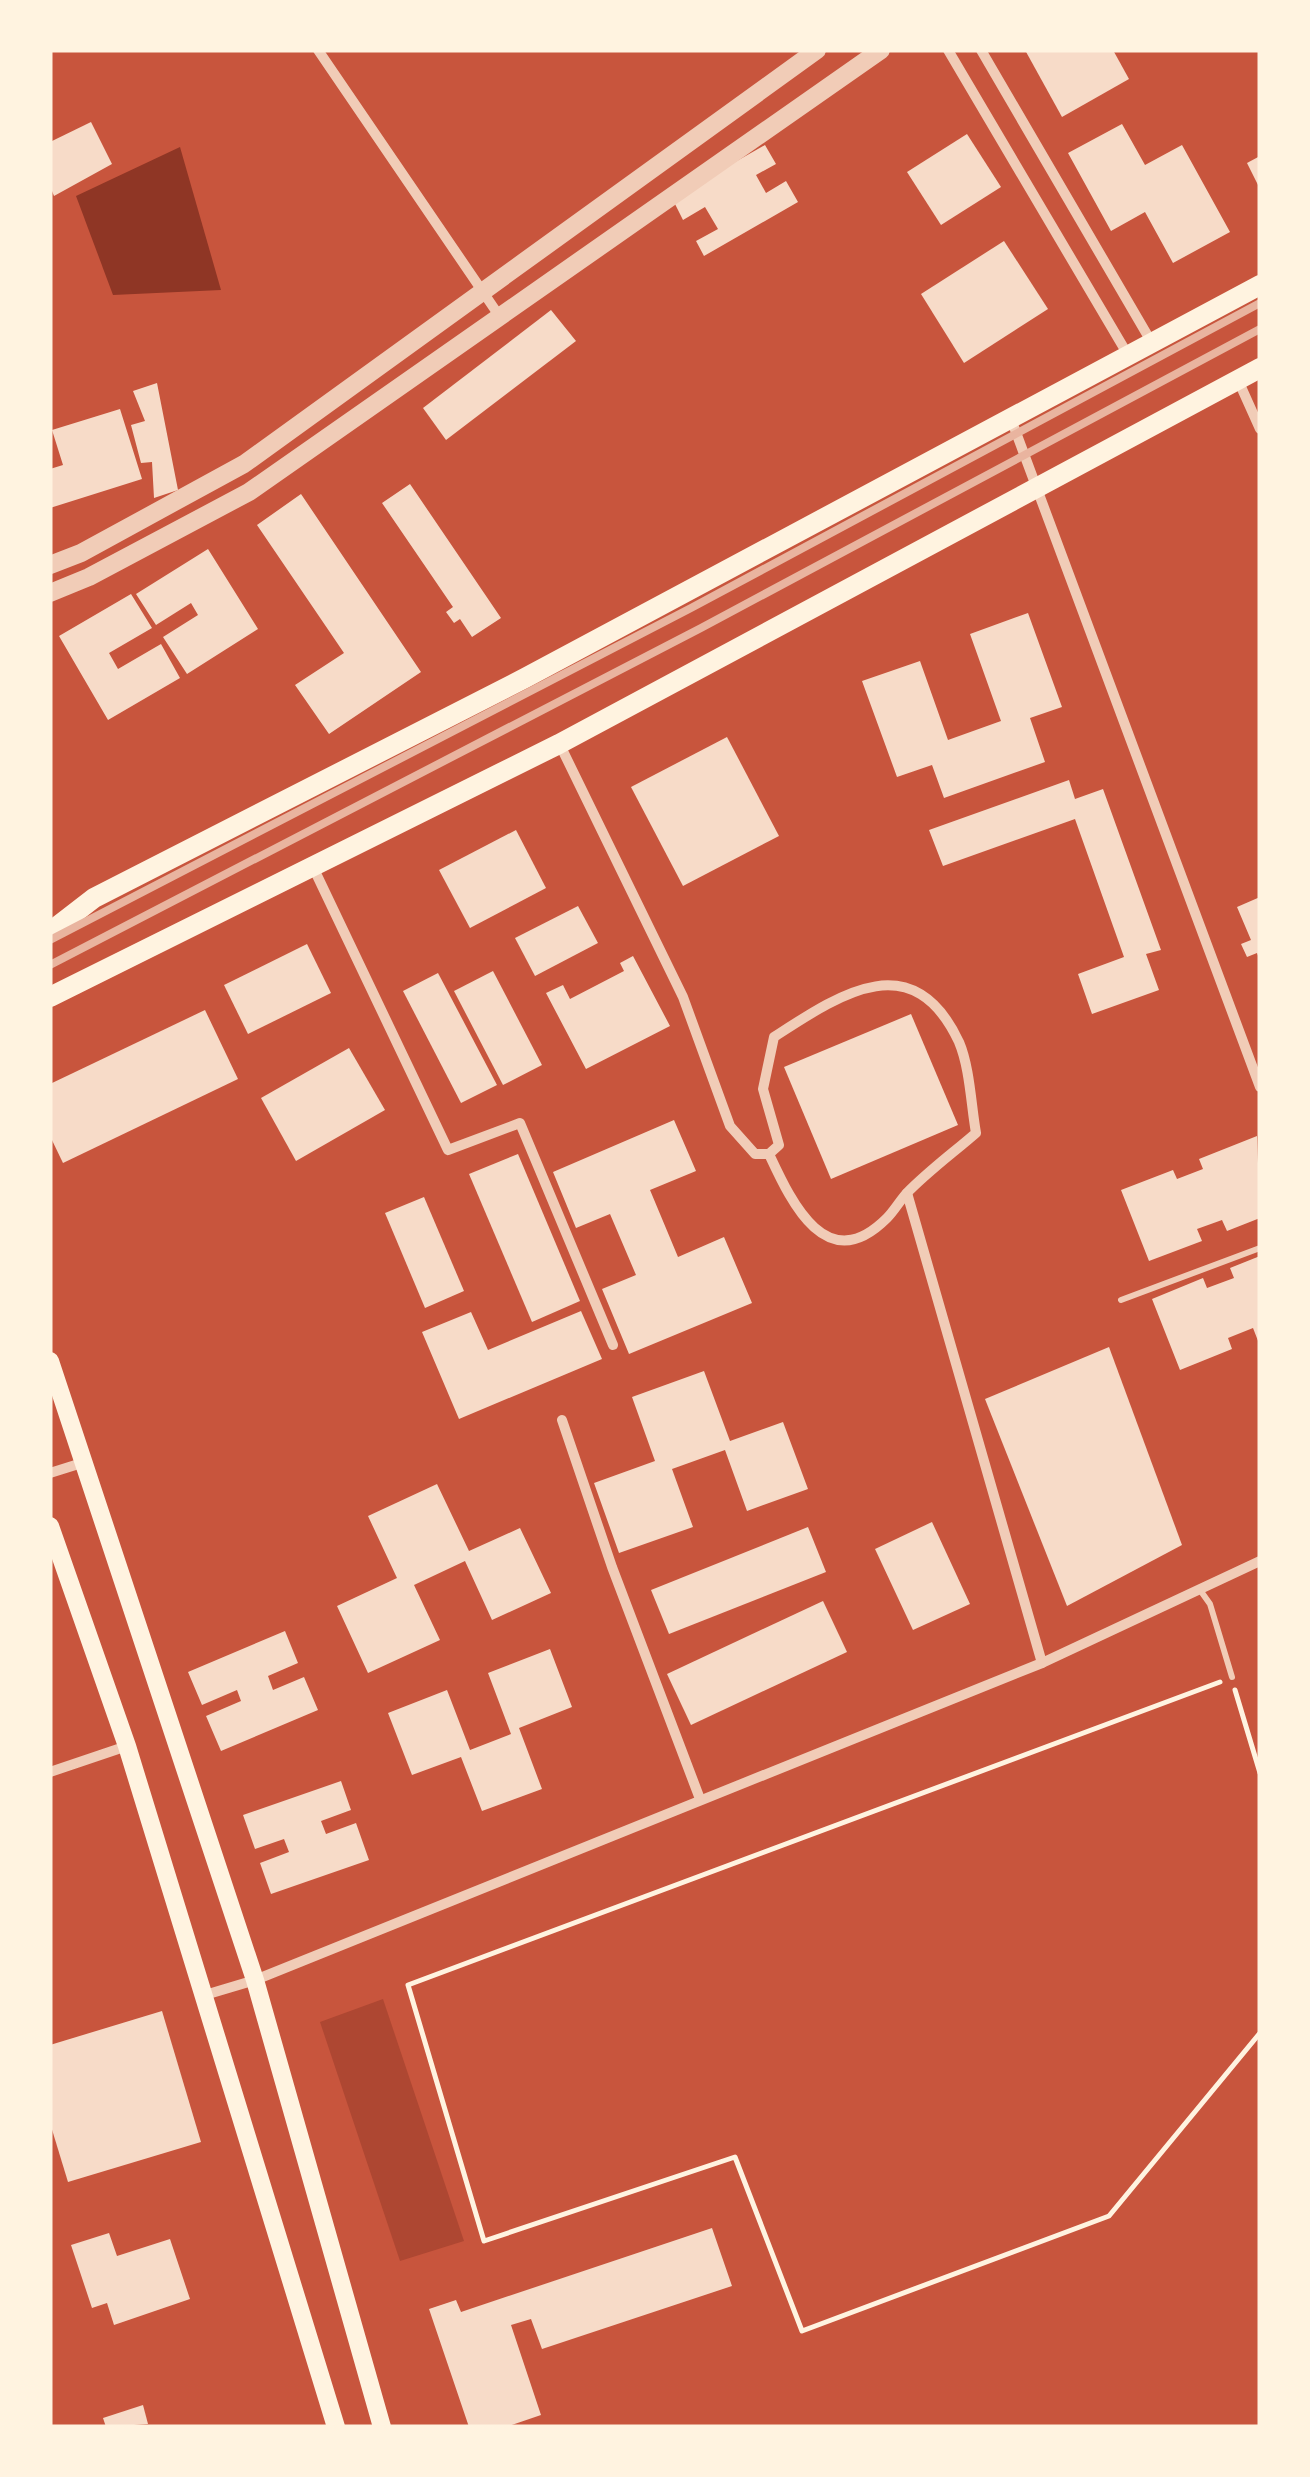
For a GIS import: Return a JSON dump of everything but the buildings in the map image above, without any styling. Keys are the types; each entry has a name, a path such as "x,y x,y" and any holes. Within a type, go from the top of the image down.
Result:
{"main road":[{"path":"50,932 94,898 525,678 1260,284"},
{"path":"50,997 559,744 1260,368"},
{"path":"50,1362 256,1980 382,2427"},
{"path":"50,1526 126,1746 336,2427"}],"street":[{"path":"318,50 500,317"},
{"path":"50,564 81,553 244,464 817,50"},
{"path":"50,593 90,578 249,492 881,50"},
{"path":"948,50 1129,356"},
{"path":"981,50 1152,343"},
{"path":"1238,379 1260,429"},
{"path":"1011,418 1260,1086"},
{"path":"559,744 682,997 730,1126 755,1154 769,1154 779,1145 762,1089 774,1036 823,1005 873,984 899,984 918,990 960,1044 976,1134 907,1193 885,1221 852,1238 820,1235 794,1209 769,1154"},
{"path":"313,867 448,1150 520,1123 613,1345"},
{"path":"907,1193 1042,1663"},
{"path":"562,1420 612,1568 700,1799"},
{"path":"50,1474 85,1462"},
{"path":"205,1995 256,1980 1042,1663 1260,1561"},
{"path":"50,1772 126,1746"}],"lane":[{"path":"1121,1300 1260,1248"},
{"path":"1198,1588 1210,1604 1232,1678"}],"path":[{"path":"1260,1774 1232,1678 408,1985 484,2242 735,2157 802,2331 1109,2216 1260,2033"}],"shaded area":[{"path":"180,147 221,290 113,295 76,196"},
{"path":"383,1999 464,2241 400,2261 320,2022"}],"railway":[{"path":"50,940 691,608 1260,303"},
{"path":"50,965 701,628 1260,329"}]}
